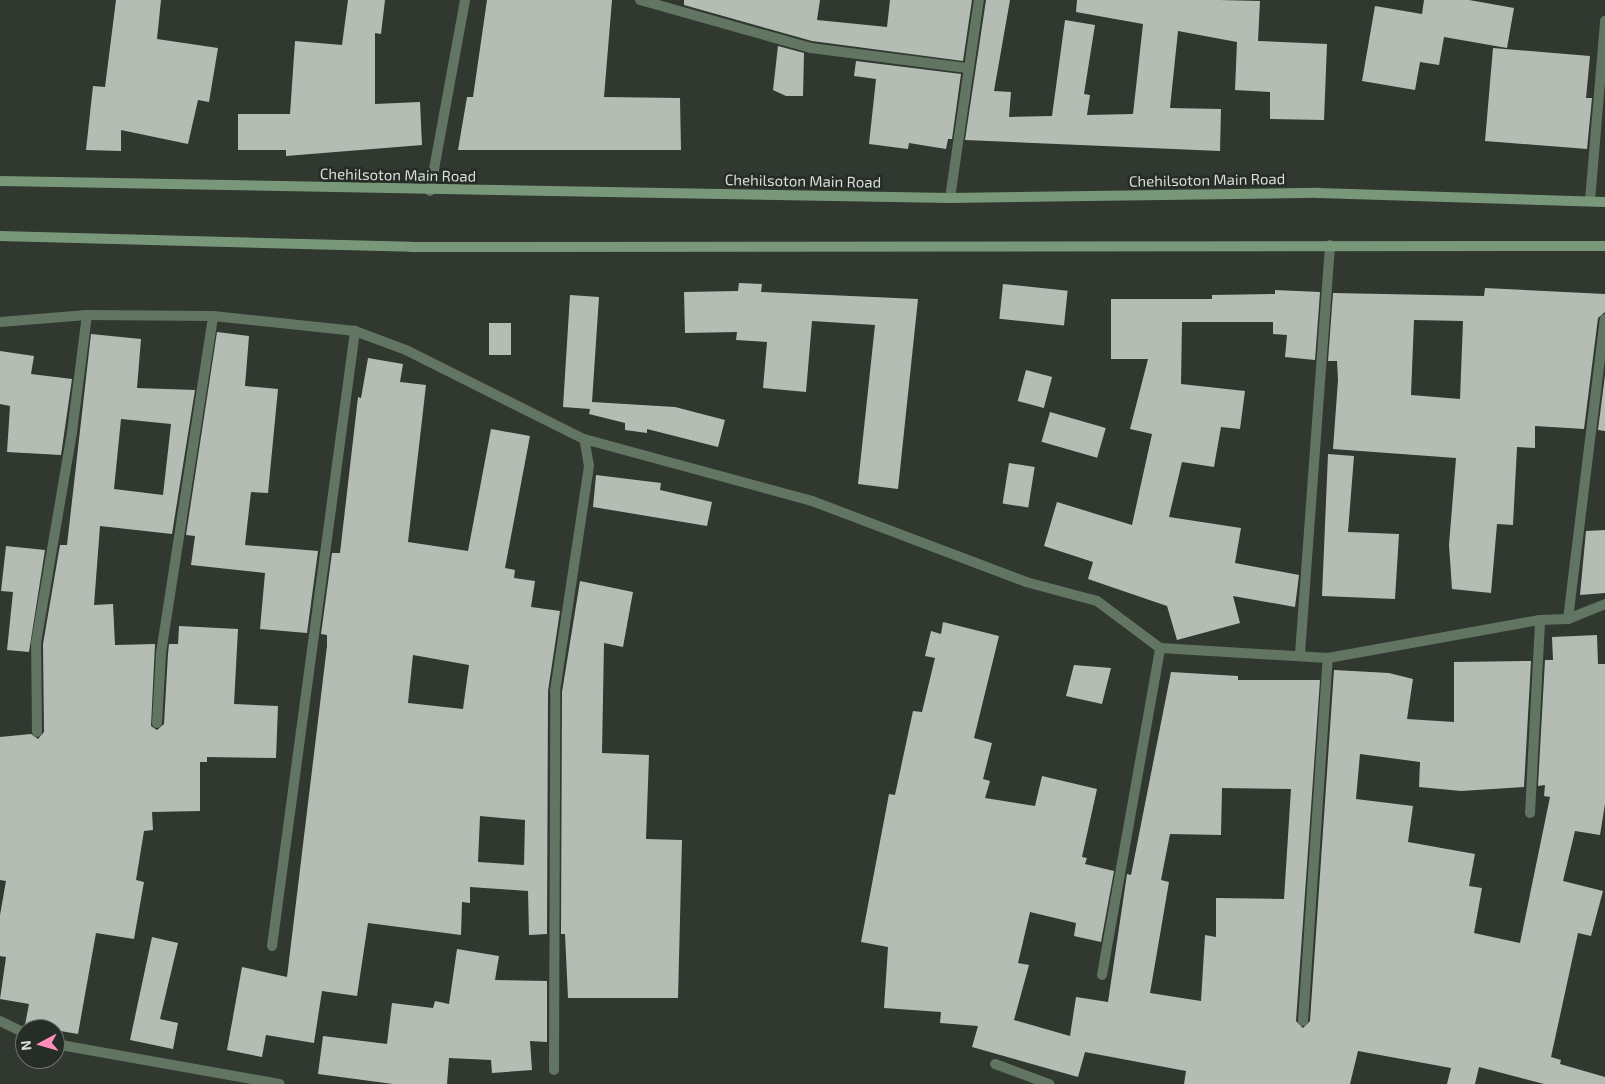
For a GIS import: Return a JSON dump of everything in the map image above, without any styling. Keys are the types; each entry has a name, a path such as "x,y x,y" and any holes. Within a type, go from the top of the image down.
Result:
{"main road":[{"name":"Chehilsoton Main Road","path":"0,181 430,191 950,198 1318,193 1605,202"},
{"path":"0,236 411,247 1605,246"}],"street":[{"path":"430,191 465,0"},
{"path":"640,0 811,48 967,68"},
{"path":"950,198 967,68 979,0"},
{"path":"1590,201 1605,20"},
{"path":"1300,654 1330,245"},
{"path":"37,732 36,643 72,432 87,315"},
{"path":"0,322 87,315 213,316 355,331 406,350 584,439 812,501 1026,582 1097,601 1160,648 1234,655 1300,654 1328,658 1540,620 1568,619 1605,604"},
{"path":"157,723 161,653 213,316"},
{"path":"1568,619 1605,319"},
{"path":"272,946 355,331"},
{"path":"554,1070 555,691 589,466 584,439"},
{"path":"1530,813 1540,620"},
{"path":"1102,975 1160,648"},
{"path":"1303,1021 1328,658"},
{"path":"0,1021 15,1028"},
{"path":"65,1046 279,1084"},
{"path":"995,1064 1049,1084"}],"building":[{"path":"116,0 161,0 157,39 218,48 209,102 198,100 188,144 121,130 121,151 86,150 93,86 105,87"},
{"path":"348,0 385,0 381,34 375,33 375,104 420,102 422,145 286,156 286,150 238,150 238,114 290,114 295,41 342,45"},
{"path":"487,0 612,0 604,97 680,98 681,150 458,150 467,97 473,97"},
{"path":"684,0 820,0 817,20 887,27 890,0 972,0 963,61 812,41 684,5"},
{"path":"986,0 1010,0 994,91 1011,92 1009,117 1052,116 1065,20 1095,25 1084,94 1090,95 1087,115 1133,114 1143,24 1076,12 1077,0 1219,0 1260,1 1258,41 1327,44 1324,120 1270,119 1270,92 1235,90 1237,42 1178,31 1170,108 1221,109 1220,151 965,140"},
{"path":"1424,0 1469,0 1514,8 1507,48 1444,37 1439,65 1420,62 1415,90 1362,81 1375,6 1422,14"},
{"path":"778,46 804,53 803,96 786,96 773,90"},
{"path":"1493,48 1590,56 1586,98 1592,98 1587,149 1485,141"},
{"path":"856,61 961,74 952,139 948,139 946,149 909,143 908,149 869,144 876,79 854,76"},
{"path":"739,283 762,284 761,292 918,299 898,489 858,484 875,325 812,321 806,392 763,388 767,342 736,340 737,332 685,333 684,292 738,291"},
{"path":"1003,284 1068,291 1064,326 999,319"},
{"path":"1485,288 1605,294 1605,312 1598,318 1584,429 1535,426 1535,448 1517,447 1513,525 1497,524 1491,593 1452,589 1449,545 1456,458 1333,449 1338,380 1337,361 1328,361 1333,293 1484,296","holes":["1414,320 1463,321 1460,399 1411,395"]},
{"path":"1275,290 1320,292 1315,360 1285,357 1287,335 1273,334 1273,322 1182,322 1181,384 1245,391 1240,429 1221,427 1214,467 1182,462 1169,517 1241,528 1235,563 1299,575 1295,607 1233,596 1240,623 1177,640 1167,606 1088,579 1093,562 1044,546 1057,502 1132,525 1152,434 1130,429 1148,359 1111,359 1111,299 1212,299 1212,295 1275,294"},
{"path":"570,295 599,297 592,402 675,407 725,420 718,447 647,429 647,433 625,430 625,423 589,414 590,409 563,407"},
{"path":"489,323 511,323 511,355 489,355"},
{"path":"217,332 249,336 245,386 278,389 268,493 251,492 245,545 318,551 307,633 260,629 265,573 191,565 195,536 186,535"},
{"path":"91,334 141,339 137,388 195,390 172,534 100,526 94,605 113,604 115,645 155,644 151,726 157,730 164,724 169,644 178,644 179,626 238,629 234,704 278,706 276,758 207,757 207,762 200,762 200,811 152,812 153,830 144,831 136,880 144,882 134,939 96,933 78,1034 65,1032 65,1019 26,1019 29,1004 0,999 6,957 0,956 0,915 6,881 0,880 0,737 31,734 38,739 44,732 43,644 60,545 67,545","holes":["121,419 171,424 163,495 114,489"]},
{"path":"0,351 34,356 31,374 72,379 61,455 7,452 10,406 0,404"},
{"path":"368,358 403,364 400,382 426,385 408,542 468,551 491,429 530,436 505,568 515,570 514,578 535,581 531,607 560,611 548,691 547,934 529,935 528,891 470,887 470,903 462,902 461,935 368,923 357,996 322,991 314,1043 266,1035 262,1057 227,1050 242,967 287,977 327,646 327,635 321,634 332,553 340,553 358,397 361,398","holes":["413,655 469,665 463,709 408,703","480,816 525,820 524,865 478,862"]},
{"path":"1026,370 1052,377 1044,408 1018,401"},
{"path":"1605,375 1605,431 1598,430"},
{"path":"1050,412 1106,428 1097,458 1041,442"},
{"path":"1328,454 1354,456 1348,532 1399,534 1395,599 1322,596"},
{"path":"1009,463 1035,467 1028,508 1003,503"},
{"path":"596,475 661,483 660,490 712,502 707,526 593,507"},
{"path":"1605,530 1605,593 1580,595 1586,531"},
{"path":"6,546 45,550 29,652 7,650 13,592 1,591"},
{"path":"580,581 633,592 623,647 604,643 602,753 649,755 646,839 682,840 678,998 568,998 565,934 561,934 562,692"},
{"path":"943,622 999,636 974,738 992,743 983,779 990,781 985,798 1035,806 1042,776 1097,789 1082,857 1087,858 1085,864 1114,871 1101,942 1074,936 1076,923 1030,912 1018,963 1029,965 1014,1020 1070,1036 1076,997 1108,1002 1127,874 1131,875 1171,672 1238,676 1238,680 1320,680 1296,1021 1303,1028 1310,1021 1334,670 1389,673 1413,679 1407,719 1454,722 1454,662 1531,661 1524,787 1461,791 1419,787 1420,762 1360,754 1356,799 1413,806 1408,842 1475,854 1469,886 1482,888 1474,933 1520,943 1550,797 1544,796 1545,785 1538,786 1545,660 1553,660 1552,637 1597,635 1598,664 1605,664 1605,804 1600,835 1575,831 1563,881 1603,891 1591,936 1578,933 1551,1057 1561,1060 1560,1064 1605,1077 1605,1084 1544,1084 1479,1067 1475,1084 1447,1084 1451,1068 1358,1051 1350,1084 1184,1084 1186,1071 1085,1052 1078,1077 972,1047 978,1026 940,1023 941,1012 884,1008 888,947 861,942 889,794 895,795 913,711 922,712 935,658 925,656 931,631 941,634","holes":["1222,788 1291,789 1284,899 1216,898 1216,937 1205,935 1201,1001 1150,993 1169,882 1161,880 1170,834 1221,835"]},
{"path":"1074,665 1111,668 1102,704 1066,696"},
{"path":"152,937 178,943 160,1019 178,1023 173,1049 130,1040"},
{"path":"457,949 499,956 495,980 547,981 547,1042 530,1041 532,1070 492,1073 491,1060 449,1058 447,1084 393,1084 318,1074 323,1036 387,1044 392,1003 433,1008 435,1001 449,1004"}]}
